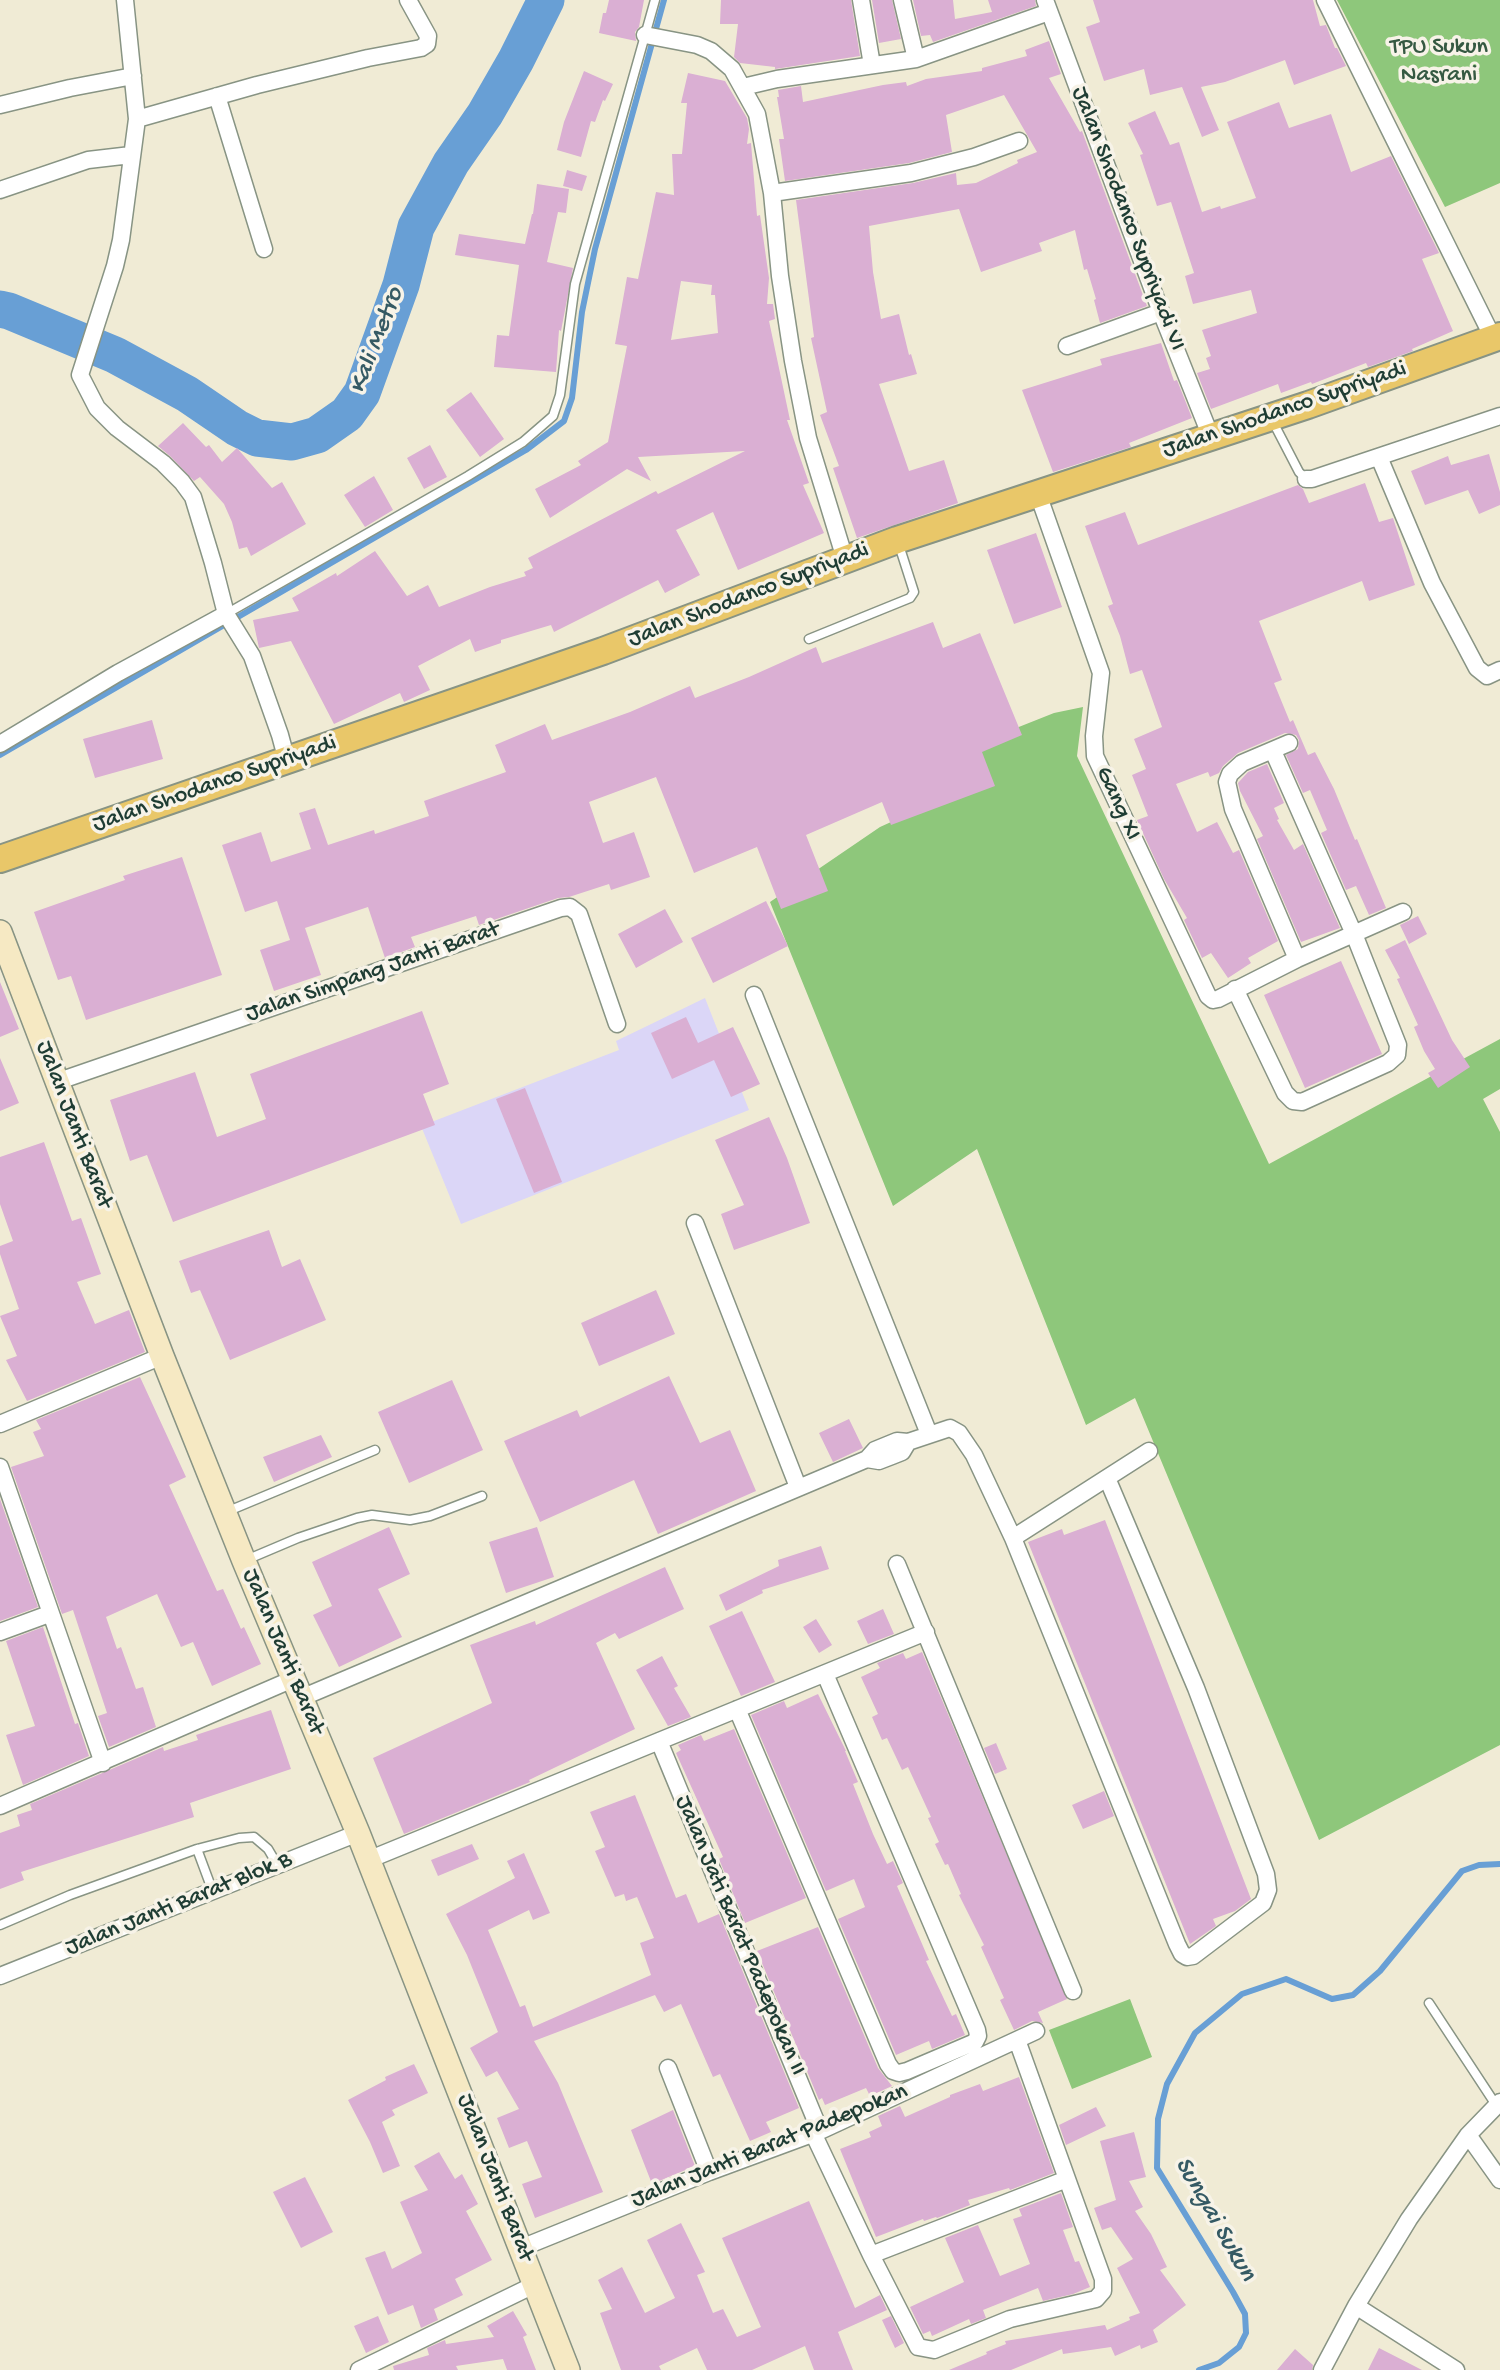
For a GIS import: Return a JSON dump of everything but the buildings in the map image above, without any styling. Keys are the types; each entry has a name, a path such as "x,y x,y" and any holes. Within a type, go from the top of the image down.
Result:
{"main road":[{"name":"Jalan Shodanco Supriyadi","path":"0,859 603,651 897,540 1211,437 1496,337"}],"street":[{"path":"125,0 137,119 121,240 80,375 97,408 117,428 163,463 193,498 230,620 252,656 287,761"},
{"path":"137,119 294,76 424,46 429,41 428,36 408,0"},
{"path":"861,0 872,65"},
{"path":"902,0 916,59"},
{"path":"1325,0 1496,337"},
{"path":"743,87 777,79 916,59 1047,6"},
{"name":"Jalan Shodanco Supriyadi VI","path":"1047,6 1161,312 1211,437"},
{"path":"648,35 698,45 711,51 732,69 757,114 772,193 780,276 808,438 845,559"},
{"path":"0,105 133,76"},
{"path":"217,96 264,249"},
{"path":"772,193 911,173 974,157 1019,141"},
{"path":"0,190 88,160 131,155"},
{"path":"1067,346 1161,312"},
{"path":"1306,479 1500,416"},
{"path":"1379,457 1432,583 1477,668 1487,676 1500,670"},
{"name":"Gang XI","path":"1038,494 1101,673 1094,736 1095,756 1208,996 1213,1000 1218,999 1297,959 1403,912"},
{"path":"0,744 118,673 230,620"},
{"path":"1289,743 1242,763 1230,774 1227,782 1233,809 1297,959"},
{"path":"1235,989 1285,1093 1293,1101 1302,1102 1388,1063 1397,1055 1398,1045 1354,934 1273,751"},
{"name":"Jalan Simpang Janti Barat","path":"56,1082 570,907 579,914 618,1024"},
{"name":"Jalan Janti Barat","path":"0,932 162,1356 369,1860 568,2370"},
{"path":"754,995 929,1434"},
{"path":"695,1223 798,1487"},
{"path":"0,1424 162,1356"},
{"path":"0,1807 103,1763 297,1689 867,1459 875,1450 897,1441 908,1442 950,1429 959,1433 966,1441 1013,1538 1177,1944 1182,1954 1192,1956 1263,1903 1268,1890 1266,1874 1196,1688 1107,1478"},
{"path":"1013,1538 1149,1451"},
{"path":"0,1467 103,1763"},
{"path":"897,1564 1073,1992"},
{"path":"0,1632 49,1614"},
{"path":"369,1860 926,1632"},
{"path":"737,1709 888,2064 893,2071 908,2071 975,2042 977,2030 825,1674"},
{"name":"Jalan Jati Barat Padepokan II","path":"659,1741 816,2132 871,2256 918,2347 934,2350 1010,2319 1096,2299 1102,2291 1103,2279 1067,2179"},
{"name":"Jalan Janti Barat Blok B","path":"0,1976 358,1833"},
{"name":"Jalan Janti Barat Padepokan","path":"521,2248 816,2132 1036,2031"},
{"path":"871,2256 1067,2179 1017,2040"},
{"path":"668,2068 709,2172"},
{"path":"1322,2370 1356,2306 1409,2219 1468,2135 1498,2103"},
{"path":"1468,2135 1500,2180"},
{"path":"359,2370 536,2284"},
{"path":"1356,2306 1456,2370"}],"lane":[{"path":"230,620 523,442 553,416 561,395 578,270 648,35 655,0"},
{"path":"1270,417 1299,472 1306,479"},
{"path":"809,639 911,598 914,592 897,540"},
{"path":"224,1512 375,1450"},
{"path":"244,1561 298,1538 357,1518 372,1516 410,1520 430,1516 482,1496"},
{"path":"0,1925 70,1895 197,1849 239,1838 254,1837 268,1849 278,1867"},
{"path":"197,1849 213,1892"},
{"path":"1429,2003 1498,2103"}],"shaded area":[{"path":"705,998 749,1110 461,1224 421,1126 619,1050 616,1041"}],"green space":[{"name":"TPU Sukun Nasrani","path":"1337,0 1500,0 1500,183 1445,207"},
{"path":"1083,707 1077,756 1269,1164 1500,1039 1500,1089 1483,1099 1500,1132 1500,1745 1319,1840 1135,1398 1086,1425 977,1149 893,1206 770,902 880,827 975,784 981,742 1054,713"},
{"path":"1130,1999 1152,2057 1072,2089 1049,2030"}],"waterway":[{"name":"Kali Metro","path":"0,309 115,355 187,394 237,428 257,438 292,442 317,435 347,414 362,393 401,285 416,227 451,163 485,114 516,60 546,0"},
{"path":"0,755 526,450 564,421 572,398 582,312 595,249 664,0"},
{"name":"Sungai Sukun","path":"1199,2370 1219,2363 1239,2347 1246,2333 1245,2314 1157,2168 1158,2119 1167,2084 1195,2033 1242,1994 1286,1979 1332,1999 1353,1995 1380,1971 1462,1871 1479,1865 1500,1864"}]}
